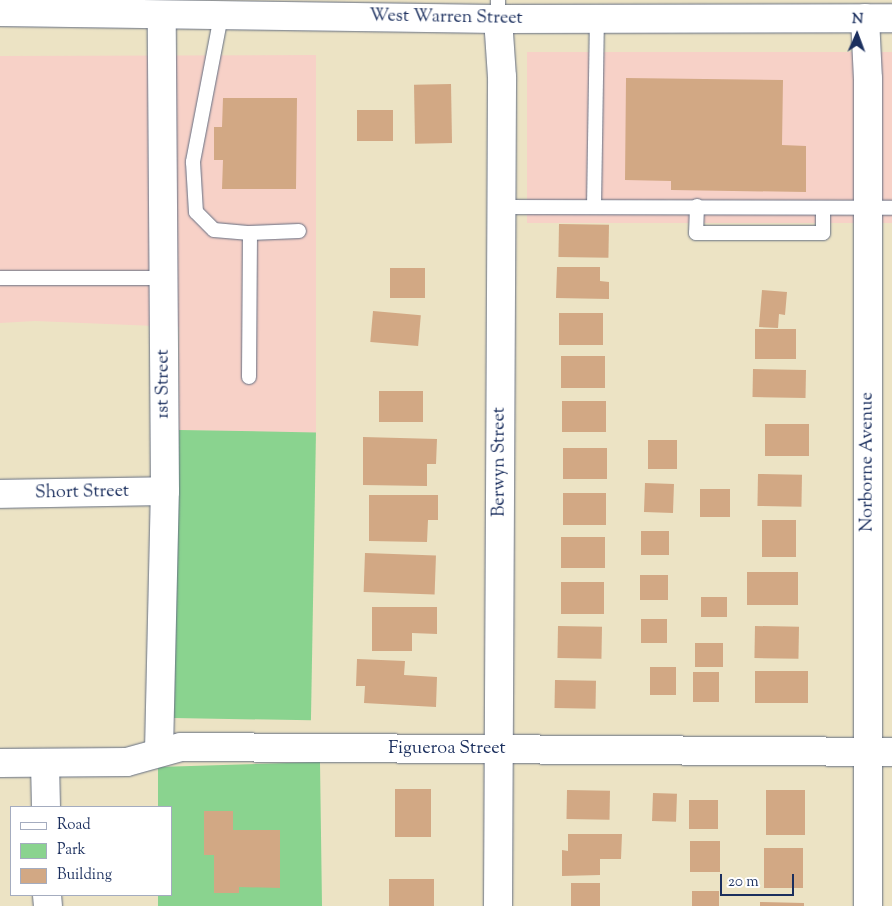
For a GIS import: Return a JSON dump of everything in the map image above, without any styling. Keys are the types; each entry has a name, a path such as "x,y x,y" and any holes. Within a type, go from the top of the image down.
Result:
{"street":[{"name":"West Warren Street","path":"0,12 221,16 498,10 597,19 892,18"},
{"name":"Berwyn Street","path":"498,10 502,77 498,906"},
{"name":"1st Street","path":"159,751 165,492 162,16"},
{"name":"Norborne Avenue","path":"864,18 879,208 880,752 868,906"},
{"name":"Short Street","path":"0,494 165,492"},
{"name":"Figueroa Street","path":"2,763 127,762 159,751 181,747 880,752"},
{"path":"45,763 46,806"}],"lane":[{"path":"221,16 194,162 196,212 214,230 250,233 299,231"},
{"path":"594,206 597,19"},
{"path":"501,206 879,208"},
{"path":"697,206 696,233 822,233 823,208"},
{"path":"250,233 250,377"},
{"path":"0,278 164,278"}],"shaded area":[{"path":"527,52 892,52 892,223 527,223"},
{"path":"316,55 316,433 179,430 179,327 35,321 0,323 0,56"}],"green space":[{"path":"179,430 316,432 311,720 174,718"},
{"path":"320,762 322,906 158,906 158,896 172,896 172,806 158,806 158,767"}],"building":[{"path":"626,78 783,80 782,145 806,146 806,192 671,190 671,181 625,180"},
{"path":"451,84 452,143 415,144 414,85"},
{"path":"223,98 297,98 296,189 222,189 223,160 214,160 214,127 222,127"},
{"path":"357,110 393,110 393,141 357,141"},
{"path":"559,224 609,225 608,258 558,257"},
{"path":"557,267 600,267 600,281 609,282 609,299 556,298"},
{"path":"390,268 425,268 425,298 390,298"},
{"path":"762,290 787,292 785,315 779,314 778,328 759,327"},
{"path":"373,311 421,315 418,346 370,342"},
{"path":"559,313 603,313 603,345 559,345"},
{"path":"755,329 796,329 796,359 755,359"},
{"path":"561,356 605,356 605,388 561,388"},
{"path":"753,369 806,370 806,398 753,397"},
{"path":"379,391 423,391 423,422 379,422"},
{"path":"562,401 606,401 606,432 562,432"},
{"path":"765,424 809,424 809,456 765,456"},
{"path":"363,437 437,439 436,464 427,464 427,486 363,485"},
{"path":"648,440 677,440 677,469 648,469"},
{"path":"563,448 607,448 607,479 563,479"},
{"path":"758,474 802,475 801,507 757,506"},
{"path":"645,483 674,484 673,513 644,512"},
{"path":"700,489 730,489 730,517 700,517"},
{"path":"563,493 606,493 606,525 563,525"},
{"path":"369,495 438,495 438,520 428,520 427,542 369,541"},
{"path":"762,520 796,520 796,557 762,557"},
{"path":"641,531 669,531 669,555 641,555"},
{"path":"561,537 605,537 605,568 561,568"},
{"path":"365,553 436,555 435,594 364,592"},
{"path":"747,572 798,572 798,605 747,605"},
{"path":"640,575 668,575 668,600 640,600"},
{"path":"561,582 604,582 604,614 561,614"},
{"path":"701,597 727,597 727,617 701,617"},
{"path":"372,607 437,607 437,634 412,633 412,651 372,651"},
{"path":"641,619 667,619 667,643 641,643"},
{"path":"558,626 602,627 601,659 557,658"},
{"path":"755,626 799,627 798,659 754,658"},
{"path":"695,643 723,643 723,667 695,667"},
{"path":"357,659 405,661 404,675 437,677 436,707 364,703 365,686 356,686"},
{"path":"650,667 676,667 676,695 650,695"},
{"path":"755,671 808,671 808,703 755,703"},
{"path":"693,672 719,672 719,702 693,702"},
{"path":"555,680 596,681 596,709 555,708"},
{"path":"395,789 431,789 431,837 395,837"},
{"path":"567,790 610,791 609,820 566,819"},
{"path":"766,790 805,790 805,835 766,835"},
{"path":"653,793 677,794 676,822 652,821"},
{"path":"689,800 718,800 718,829 689,829"},
{"path":"204,811 233,811 233,830 280,830 280,888 239,887 239,893 214,893 214,855 204,855"},
{"path":"568,834 622,834 621,859 600,859 600,875 562,876 562,850 568,851"},
{"path":"690,841 720,841 720,872 690,872"},
{"path":"764,848 803,848 803,888 764,888"},
{"path":"389,879 434,879 434,906 389,906"},
{"path":"571,883 600,883 600,906 571,906"},
{"path":"692,891 719,891 719,906 692,906"},
{"path":"760,902 804,903 804,906 760,906"}]}
